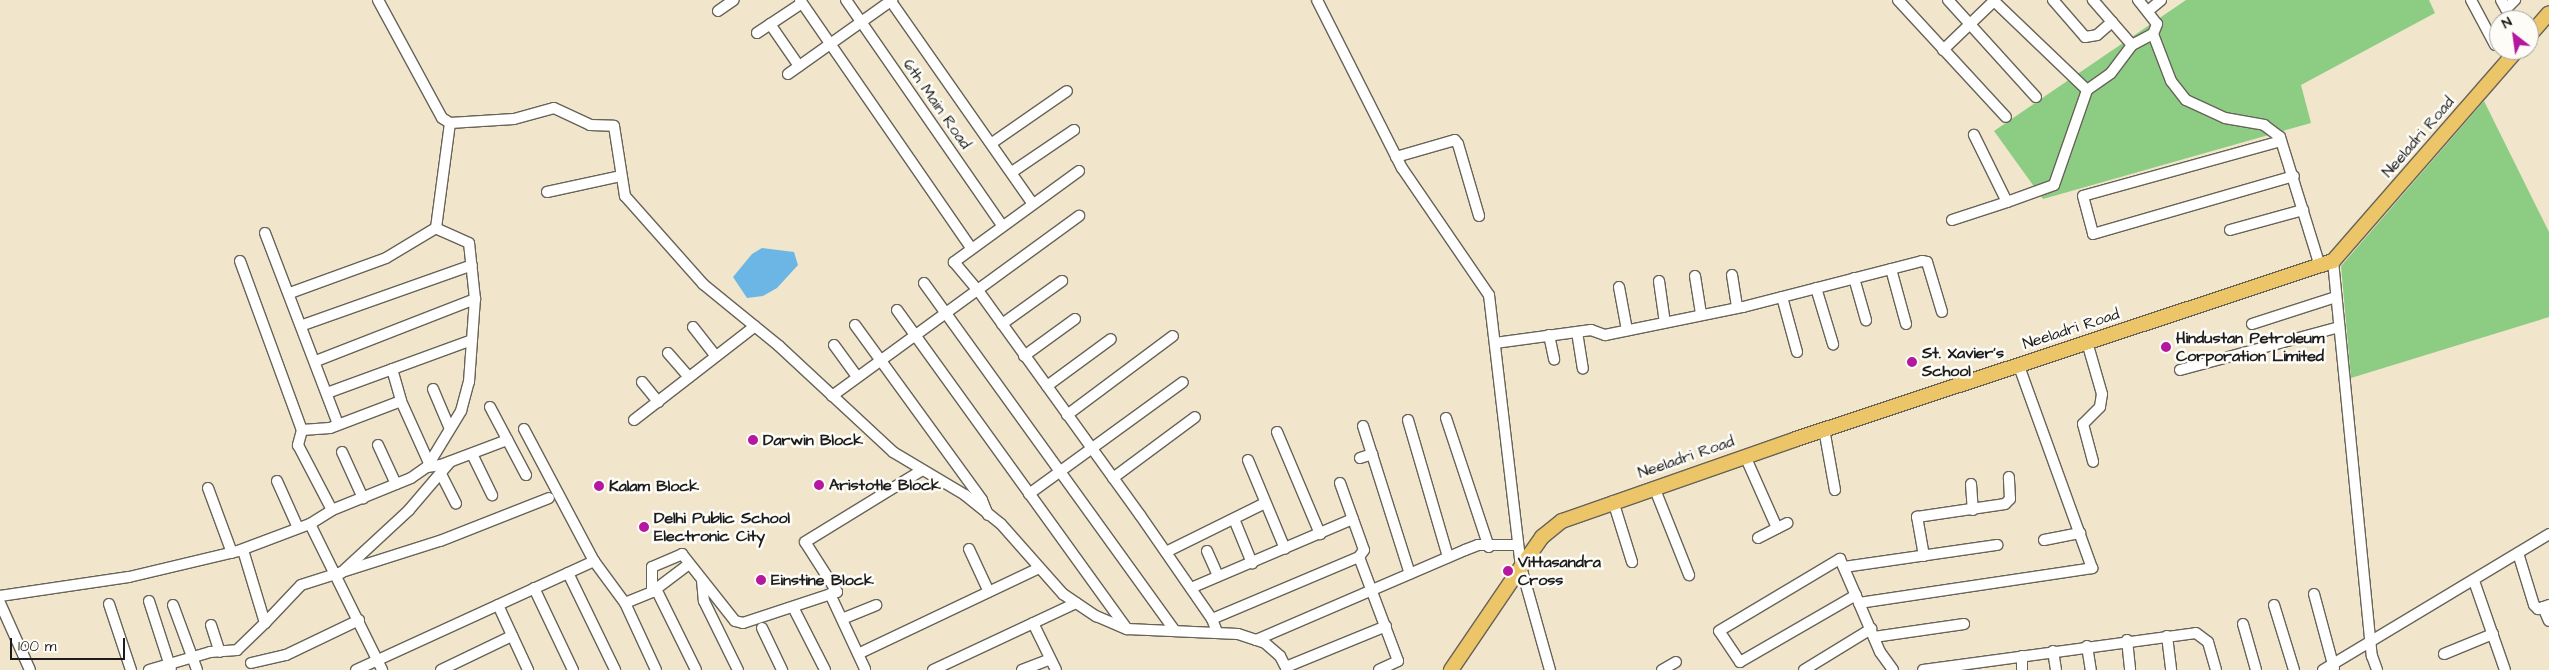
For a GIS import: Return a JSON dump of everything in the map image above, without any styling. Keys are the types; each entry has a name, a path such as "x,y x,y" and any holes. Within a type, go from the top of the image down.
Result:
{"main road":[{"path":"2539,24 2549,13"},
{"name":"Neeladri Road","path":"1451,670 1542,538 1562,521 1613,501 1824,429 2326,264 2508,60"}],"street":[{"path":"378,0 442,118 450,123 514,119 554,108 590,125 614,126 625,196 690,270 893,452 921,471 951,486 1001,524 1038,569 1076,602 1127,629 1216,632 1256,640 1280,656 1286,668 1386,626"},
{"path":"718,11 734,0"},
{"name":"6th Main Road","path":"846,0 1002,225"},
{"path":"788,74 891,0 1032,203"},
{"path":"1317,0 1396,157 1485,288 1491,301 1521,567 1550,670"},
{"path":"1898,0 2006,116"},
{"path":"1948,0 2036,97"},
{"path":"1943,50 1994,0 2087,90"},
{"path":"2053,0 2085,37 2097,35 2112,22"},
{"path":"2093,0 2132,45"},
{"path":"1952,220 2054,185 2087,90 2111,73 2132,45 2153,34 2157,24 2138,0"},
{"path":"2148,11 2161,0"},
{"path":"2471,0 2489,34"},
{"path":"2501,0 2506,9 2514,0"},
{"path":"757,33 801,1 971,248"},
{"path":"770,24 799,66"},
{"path":"2153,34 2171,81 2186,100 2226,118 2264,125 2275,131 2282,141 2303,210 2326,264 2336,297 2371,642 2376,670"},
{"path":"992,143 1067,91"},
{"path":"436,228 450,123"},
{"path":"1012,172 1074,130"},
{"path":"1974,135 2007,202"},
{"path":"1396,157 1455,140 1458,144 1479,216"},
{"path":"2282,141 2083,196 2093,234 2294,176"},
{"path":"1079,171 1032,203 954,262 978,290 1166,552 1212,619 1216,632"},
{"path":"547,192 621,176"},
{"path":"2230,230 2303,210"},
{"path":"832,396 1079,216"},
{"path":"428,465 461,411 469,382 475,299 469,243 436,228"},
{"path":"290,294 386,258 436,228"},
{"path":"265,234 303,325 338,424"},
{"path":"240,261 302,430 298,440 300,450 332,510"},
{"path":"1495,343 1591,330 1605,335 1737,308 1922,261 1927,262 1942,312"},
{"path":"303,325 472,265"},
{"path":"1891,268 1906,324"},
{"path":"1732,275 1737,308"},
{"path":"1695,276 1701,315"},
{"path":"1854,278 1866,320"},
{"path":"1002,324 1062,281"},
{"path":"1659,281 1665,323"},
{"path":"924,284 1175,631"},
{"path":"1620,287 1627,330"},
{"path":"1816,288 1833,344"},
{"path":"1782,297 1797,352"},
{"path":"2252,324 2336,297"},
{"path":"316,361 475,299"},
{"path":"897,310 1127,629"},
{"path":"1024,356 1075,319"},
{"path":"855,325 982,500 989,516"},
{"path":"693,326 716,356"},
{"path":"634,420 754,326"},
{"path":"2180,370 2339,328"},
{"path":"1577,332 1583,369"},
{"path":"1549,335 1554,358"},
{"path":"1067,415 1172,336"},
{"path":"1047,386 1111,339"},
{"path":"327,392 472,340"},
{"path":"2087,342 2102,394 2100,407 2082,424 2093,462"},
{"path":"834,345 857,376"},
{"path":"668,353 689,378"},
{"path":"1887,669 1858,599 1840,559 1719,632 1740,662 1858,599 2092,568 2018,364"},
{"path":"392,369 400,401 428,465"},
{"path":"642,382 658,402"},
{"path":"1029,494 1183,382"},
{"path":"433,389 450,429"},
{"path":"302,430 324,430 400,401"},
{"path":"490,407 526,475"},
{"path":"1113,478 1195,417"},
{"path":"1446,418 1489,547"},
{"path":"1408,420 1448,557"},
{"path":"1363,426 1410,574"},
{"path":"524,429 594,561 625,603 656,670"},
{"path":"1824,429 1835,490"},
{"path":"1277,432 1320,534"},
{"path":"0,596 129,577 243,550 310,524 332,510 396,484 428,465 450,462 507,440"},
{"path":"378,445 396,484"},
{"path":"342,452 363,498"},
{"path":"472,454 492,495"},
{"path":"1360,458 1372,454"},
{"path":"1745,456 1777,528"},
{"path":"1248,460 1285,549"},
{"path":"338,576 410,510 450,462"},
{"path":"696,670 654,590 652,567 682,554 735,621 743,623 837,592 805,542 921,471"},
{"path":"441,474 456,503"},
{"path":"1924,556 1917,517 2005,504 2010,499 2008,477"},
{"path":"277,481 298,528"},
{"path":"1212,619 1359,557 1364,550 1340,483"},
{"path":"1970,484 1973,510"},
{"path":"1654,487 1689,575"},
{"path":"208,488 232,553"},
{"path":"150,670 170,667 192,657 237,650 301,585 338,576 549,498"},
{"path":"1613,501 1632,562"},
{"path":"1166,552 1265,502"},
{"path":"1234,519 1252,563"},
{"path":"1191,588 1353,520"},
{"path":"1758,538 1787,523"},
{"path":"310,524 338,576 380,665"},
{"path":"2044,540 2080,533"},
{"path":"2323,670 2334,667 2371,642 2549,534"},
{"path":"1256,640 1478,545 1489,547 1518,545"},
{"path":"1844,567 1997,545"},
{"path":"969,549 989,592"},
{"path":"243,550 265,623"},
{"path":"1207,551 1218,576"},
{"path":"2518,553 2534,605 2538,609 2546,606 2549,621"},
{"path":"1359,557 1373,590 1398,661 1379,670"},
{"path":"356,670 380,665 498,605 594,561"},
{"path":"625,603 654,590 689,564"},
{"path":"860,654 1038,569"},
{"path":"568,573 615,670"},
{"path":"702,580 704,601 738,670"},
{"path":"2474,581 2504,670"},
{"path":"534,588 573,670"},
{"path":"830,594 860,654 864,670"},
{"path":"2314,594 2334,667"},
{"path":"149,601 170,667"},
{"path":"933,670 1076,602"},
{"path":"0,603 30,670"},
{"path":"109,604 131,670"},
{"path":"173,605 197,670"},
{"path":"498,605 528,670"},
{"path":"842,619 876,605"},
{"path":"2274,606 2294,670"},
{"path":"795,611 825,670"},
{"path":"251,663 286,655 359,620"},
{"path":"1033,623 1056,670"},
{"path":"1804,670 1872,633 1964,624"},
{"path":"2243,624 2256,670"},
{"path":"211,625 220,652"},
{"path":"762,628 782,670"},
{"path":"2444,654 2493,634"},
{"path":"1923,670 1987,665 2022,656 2127,640 2203,635 2216,670"},
{"path":"442,670 512,636"},
{"path":"2167,636 2171,670"},
{"path":"2127,640 2130,670"},
{"path":"2087,646 2091,670"},
{"path":"2053,651 2056,670"},
{"path":"2022,656 2022,670"},
{"path":"1022,670 1050,659"},
{"path":"1662,670 1676,662"}],"green space":[{"path":"2186,0 2429,0 2435,13 2301,85 2311,123 2043,199 1994,131"},
{"path":"2484,101 2549,232 2549,317 2351,378 2341,266"}],"water":[{"path":"762,248 794,252 798,265 777,288 763,296 747,298 733,277 752,254"}],"place":[{"name":"Hindustan Petroleum Corporation Limited","path":"2166,347"},
{"name":"St. Xavier's School","path":"1912,362"},
{"name":"Darwin Block","path":"753,440"},
{"name":"Aristotle Block","path":"819,485"},
{"name":"Kalam Block","path":"599,486"},
{"name":"Delhi Public School Electronic City","path":"644,527"},
{"name":"Vittasandra Cross","path":"1508,571"},
{"name":"Einstine Block","path":"761,580"}]}
